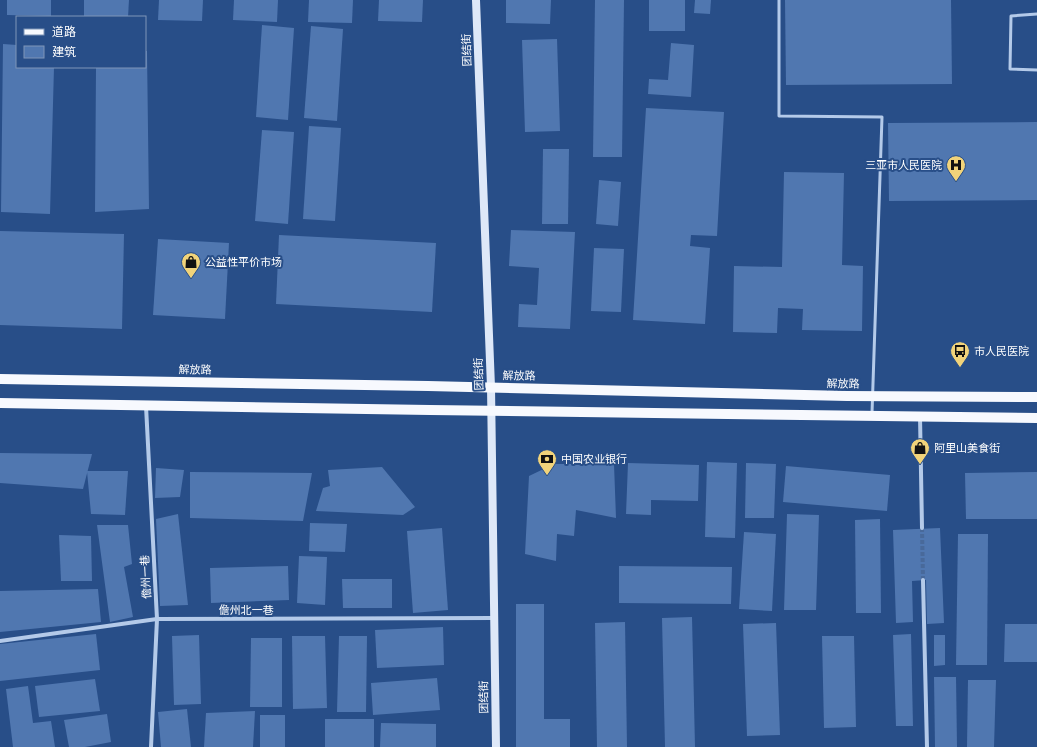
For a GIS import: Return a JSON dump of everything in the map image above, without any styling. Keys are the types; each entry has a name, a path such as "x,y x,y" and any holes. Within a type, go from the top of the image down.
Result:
{"main road":[{"name":"解放路","path":"0,379 873,396 1037,397"},
{"path":"0,403 1037,418"}],"street":[{"name":"团结街","path":"476,0 491,388 496,747"},
{"name":"儋州一巷","path":"146,406 157,620 151,747"},
{"path":"920,416 922,528"},
{"path":"923,580 927,747"},
{"name":"儋州北一巷","path":"0,641 157,620 494,618"}],"lane":[{"path":"779,0 779,116 882,118 872,415"},
{"path":"1037,14 1010,16 1010,69 1037,70"}],"building":[{"path":"7,0 51,0 51,16 7,15"},
{"path":"84,0 129,0 128,16 84,16"},
{"path":"159,0 203,0 202,21 158,20"},
{"path":"234,0 278,0 277,22 233,20"},
{"path":"309,0 353,0 352,23 308,22"},
{"path":"379,0 423,0 422,22 378,21"},
{"path":"506,0 551,0 550,24 506,23"},
{"path":"595,0 624,0 622,157 593,157"},
{"path":"649,0 685,0 685,31 649,31"},
{"path":"695,0 711,0 710,14 694,13"},
{"path":"785,0 951,0 952,84 786,85"},
{"path":"262,25 294,28 288,120 256,117"},
{"path":"311,26 343,29 337,121 304,118"},
{"path":"557,39 560,131 525,132 522,40"},
{"path":"671,43 694,45 691,97 648,94 649,79 668,80"},
{"path":"3,44 16,45 16,68 54,68 50,214 1,212"},
{"path":"147,51 149,209 95,212 96,68 146,68"},
{"path":"646,108 724,112 717,236 691,235 690,246 710,248 705,324 633,320"},
{"path":"1037,122 1037,200 889,201 888,123"},
{"path":"309,126 341,128 335,221 303,219"},
{"path":"262,130 294,132 288,224 255,221"},
{"path":"543,149 569,149 568,224 542,224"},
{"path":"784,172 844,173 842,265 863,266 862,331 802,330 803,309 778,308 777,333 733,332 734,266 782,267"},
{"path":"599,180 621,182 618,226 596,224"},
{"path":"511,230 575,232 570,329 518,327 519,304 537,305 539,268 509,266"},
{"path":"0,231 124,234 122,329 0,325"},
{"path":"279,235 436,243 432,312 276,304"},
{"name":"公益性平价市场","path":"158,239 229,243 225,319 153,315"},
{"path":"594,248 624,249 621,312 591,311"},
{"path":"0,453 92,454 83,489 0,483"},
{"path":"707,462 737,463 735,538 705,537"},
{"path":"628,463 699,465 698,501 651,500 651,515 626,514"},
{"path":"746,463 776,464 774,518 745,518"},
{"path":"554,464 614,464 616,518 576,510 574,536 557,534 556,561 525,554 529,476"},
{"path":"786,466 890,475 887,511 783,502"},
{"path":"382,467 415,507 403,515 316,511 323,488 330,486 328,470"},
{"path":"156,468 184,470 180,497 155,498"},
{"path":"87,471 128,471 125,515 91,514"},
{"path":"190,472 312,473 303,521 190,518"},
{"path":"1037,472 1037,519 966,519 965,473"},
{"path":"178,514 188,605 160,606 156,519"},
{"path":"787,514 819,515 816,610 784,610"},
{"path":"880,519 881,613 856,613 855,520"},
{"path":"310,523 347,524 345,552 309,551"},
{"path":"97,525 128,525 132,564 124,567 133,617 110,622"},
{"path":"442,528 448,610 413,613 407,531"},
{"path":"940,528 944,623 927,624 926,580 912,581 913,622 896,623 893,530"},
{"path":"744,532 776,534 772,611 739,609"},
{"path":"958,534 988,534 987,665 956,665"},
{"path":"59,535 91,536 92,581 61,581"},
{"path":"299,556 327,557 325,605 297,603"},
{"path":"288,566 289,600 211,603 210,568"},
{"path":"619,566 732,567 731,604 619,603"},
{"path":"342,579 392,579 392,608 343,608"},
{"path":"98,589 101,622 0,632 0,591"},
{"path":"516,604 544,604 544,719 570,719 570,747 516,747"},
{"path":"692,617 695,747 665,747 662,618"},
{"path":"625,622 627,747 597,747 595,623"},
{"path":"776,623 780,735 747,736 743,624"},
{"path":"1005,624 1037,624 1037,662 1004,662"},
{"path":"443,627 444,665 377,668 375,630"},
{"path":"96,634 100,670 0,681 0,644"},
{"path":"911,634 913,726 896,726 893,635"},
{"path":"199,635 201,704 174,705 172,636"},
{"path":"934,635 945,635 945,665 934,666"},
{"path":"292,636 325,636 327,708 293,709"},
{"path":"339,636 367,636 366,712 337,712"},
{"path":"822,636 854,636 856,727 824,728"},
{"path":"251,638 282,638 282,707 250,707"},
{"path":"934,677 956,677 957,747 935,747"},
{"path":"437,678 440,710 373,715 371,683"},
{"path":"95,679 100,711 39,717 35,686"},
{"path":"968,680 996,680 994,747 967,747"},
{"path":"28,686 33,723 51,721 55,747 13,747 6,689"},
{"path":"187,709 191,747 161,747 158,712"},
{"path":"255,711 253,747 204,747 206,713"},
{"path":"107,714 111,742 85,747 69,747 64,720"},
{"path":"260,715 285,715 285,747 260,747"},
{"path":"325,719 374,719 374,747 325,747"},
{"path":"381,723 436,724 436,747 380,747"}],"tunnel":[{"path":"922,528 923,580"}],"place":[{"name":"三亚市人民医院","path":"956,182"},
{"name":"公益性平价市场","path":"191,279"},
{"name":"市人民医院","path":"960,368"},
{"name":"阿里山美食街","path":"920,465"},
{"name":"中国农业银行","path":"547,476"}]}
